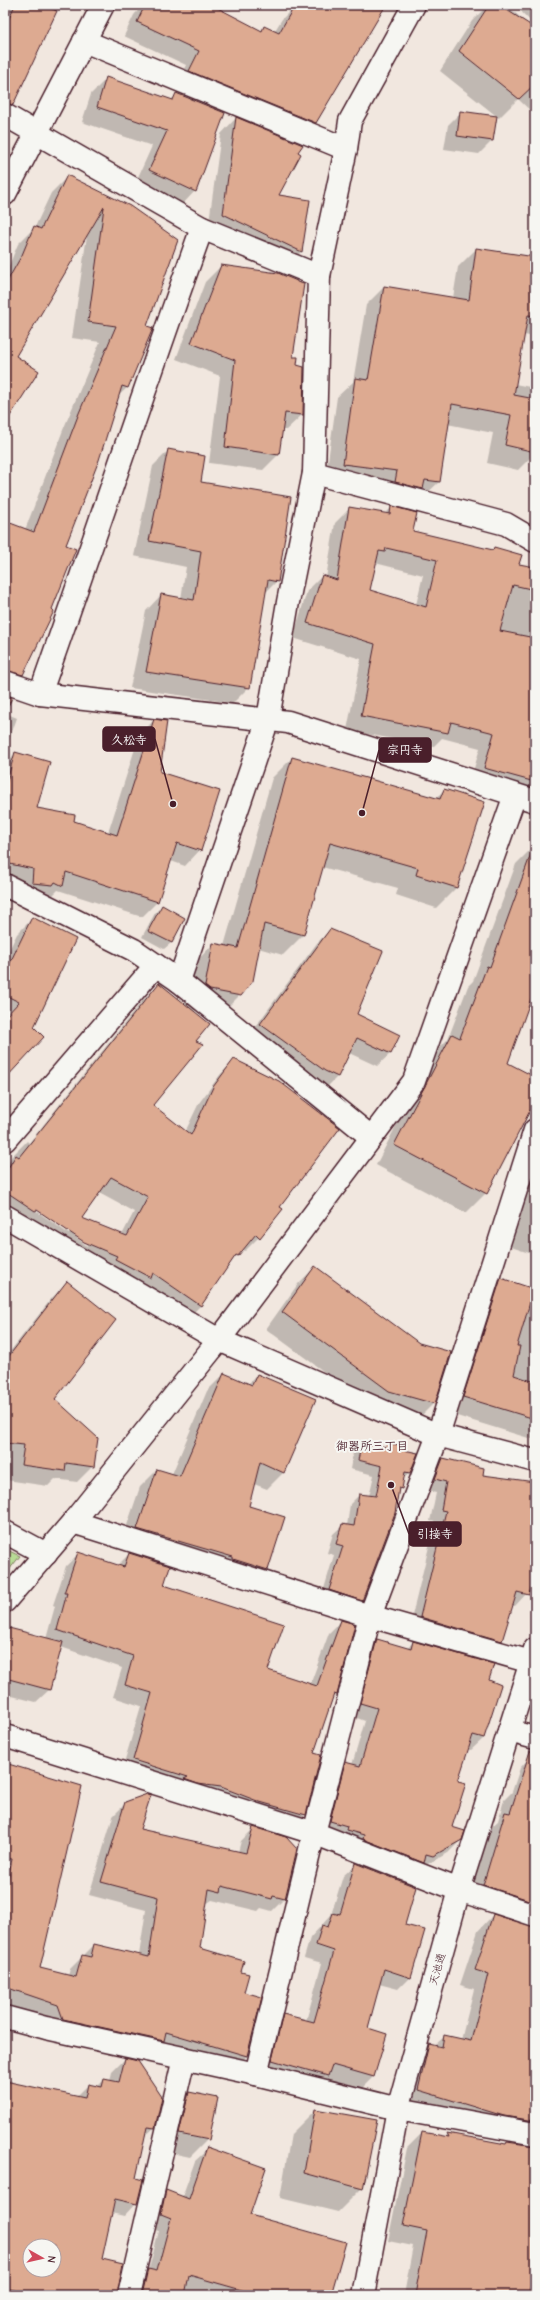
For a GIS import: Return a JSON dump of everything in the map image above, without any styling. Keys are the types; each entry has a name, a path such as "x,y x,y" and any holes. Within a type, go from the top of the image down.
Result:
{"street":[{"path":"5,194 103,5"},
{"path":"179,981 268,719 288,602 314,473 319,276 346,149 350,121 414,5"},
{"path":"84,41 346,149"},
{"path":"5,115 202,228 319,276"},
{"path":"40,694 89,554 139,403 202,228"},
{"path":"314,473 506,524 535,541"},
{"path":"5,682 40,694 288,722 525,798 414,1081 218,1340 73,1522 5,1601"},
{"path":"5,885 134,950 156,965 179,981 371,1136"},
{"path":"5,1140 156,965"},
{"path":"256,2074 314,1834 370,1616 438,1435 535,1130"},
{"path":"5,1216 218,1340 438,1435 535,1461"},
{"path":"73,1522 370,1616 533,1656"},
{"path":"5,1532 46,1554"},
{"name":"天池通","path":"363,2295 398,2109 459,1890 508,1731 533,1656"},
{"path":"508,1731 535,1738"},
{"path":"5,1736 314,1834 459,1890 535,1916"},
{"path":"5,2016 46,2028 256,2074 398,2109 535,2134"},
{"path":"129,2295 184,2058"}],"green space":[{"path":"5,1549 20,1556 5,1575"}],"building":[{"path":"15,5 43,5 57,11 13,105 5,103 5,27"},
{"path":"145,5 212,5 262,31 264,26 279,33 295,5 386,5 316,123 189,71 199,51 137,22"},
{"path":"489,5 499,5 535,28 535,84 519,99 459,51"},
{"path":"106,77 173,100 176,93 225,113 196,192 149,170 167,131 97,107"},
{"path":"460,111 497,116 493,141 457,136"},
{"path":"236,117 303,145 298,152 301,154 279,195 310,200 302,252 223,214"},
{"path":"67,175 130,206 178,240 147,326 153,328 128,388 122,386 99,460 66,545 76,549 52,609 54,611 23,675 5,670 5,521 34,532 79,413 116,326 88,322 104,207 16,356 39,371 5,424 5,285 22,255 34,226 41,229"},
{"path":"476,248 535,257 532,278 535,279 535,316 528,315 514,395 535,399 535,452 505,445 511,415 452,404 440,482 425,480 423,489 395,482 397,471 343,464 355,378 368,380 384,286 469,300"},
{"path":"221,265 278,273 304,284 293,357 298,357 297,365 304,367 303,415 285,413 279,455 225,447 235,360 191,343"},
{"path":"168,449 205,456 201,482 291,497 278,582 268,580 250,688 146,672 161,594 194,600 201,551 149,541"},
{"path":"391,506 417,513 413,531 493,550 494,547 522,555 519,564 535,567 535,590 513,585 500,631 535,638 535,782 484,768 494,733 451,722 448,733 361,716 375,644 307,623 322,575 337,580 349,507 390,514","holes":["386,548 437,560 426,607 370,590 379,551 385,552"]},
{"path":"5,695 12,698 5,712"},
{"path":"154,719 167,721 160,772 220,791 201,851 177,843 158,902 66,872 63,886 55,882 53,885 32,883 33,869 5,863 5,788 15,752 50,762 37,808 75,815 74,821 117,835"},
{"path":"292,757 440,799 444,789 485,802 457,888 416,875 418,868 330,843 304,935 264,924 253,981 241,996 210,990 205,986 213,943 238,948"},
{"path":"532,851 535,851 535,988 508,1063 535,1077 535,1101 487,1194 394,1145 452,1034 460,1038 487,966 490,967"},
{"path":"162,905 185,918 172,943 148,931"},
{"path":"32,917 76,939 34,1027 44,1037 5,1079 5,1017 19,1002 5,995 5,973"},
{"path":"330,929 383,951 357,1014 400,1035 391,1054 357,1038 338,1077 325,1071 260,1024"},
{"path":"159,983 210,1024 196,1041 203,1044 153,1105 191,1135 213,1087 234,1059 279,1081 340,1128 280,1207 283,1209 260,1238 256,1234 238,1256 236,1255 201,1306 153,1273 151,1278 115,1259 117,1256 84,1242 37,1210 35,1211 5,1191 5,1173 16,1155 19,1157","holes":["111,1177 148,1197 127,1236 82,1218"]},
{"path":"315,1266 419,1343 451,1352 435,1404 389,1391 282,1312"},
{"path":"501,1278 534,1289 517,1346 520,1346 514,1375 535,1382 535,1419 463,1397"},
{"path":"67,1281 116,1320 55,1399 98,1438 94,1467 66,1463 65,1471 21,1465 24,1445 5,1443 8,1403 5,1400 5,1361"},
{"path":"224,1373 252,1385 257,1374 316,1399 284,1473 260,1462 249,1506 285,1517 268,1570 233,1559 233,1557 137,1529 157,1469 180,1476"},
{"path":"362,1442 386,1447 387,1443 405,1446 404,1450 418,1453 410,1473 405,1472 402,1489 399,1488 395,1513 362,1601 329,1590 343,1546 336,1544 342,1524 354,1526 359,1494 376,1496 382,1466 358,1460"},
{"path":"443,1458 484,1468 483,1475 535,1482 535,1574 529,1595 517,1592 502,1641 420,1617 446,1511 441,1510 446,1482 435,1479"},
{"path":"78,1552 124,1567 129,1553 170,1566 164,1585 284,1624 268,1670 317,1686 341,1620 355,1624 337,1695 334,1694 314,1753 321,1755 306,1815 260,1802 221,1787 198,1784 184,1779 188,1777 133,1760 152,1693 125,1685 133,1656 57,1630 67,1593 64,1593"},
{"path":"5,1627 63,1642 50,1690 5,1678"},
{"path":"377,1639 411,1649 413,1641 494,1664 489,1680 501,1685 484,1738 473,1735 458,1781 466,1783 452,1827 465,1831 462,1840 433,1856 426,1854 424,1863 363,1839 364,1835 346,1830 347,1826 330,1821 345,1762 360,1766 377,1708 360,1703"},
{"path":"530,1751 535,1752 535,1902 483,1885 505,1812 510,1813"},
{"path":"5,1763 82,1786 40,1968 76,1977 82,1955 91,1957 94,1944 149,1957 158,1897 101,1882 125,1802 147,1794 151,1795 140,1829 246,1853 253,1827 286,1837 297,1849 285,1899 273,1896 272,1899 222,1886 221,1892 209,1889 200,1948 244,1961 241,1972 249,1974 244,1992 262,1997 247,2056 166,2032 164,2041 63,2019 58,2005 5,1987 5,1894 12,1859 5,1858"},
{"path":"355,1863 416,1887 405,1925 425,1930 411,1978 384,1969 368,2028 387,2034 374,2077 332,2065 328,2076 272,2060 283,2014 314,2022 334,1951 316,1945 322,1925 328,1927 333,1913 340,1915"},
{"path":"493,1914 535,1927 535,2121 504,2116 418,2090 429,2044 442,2047 444,2035 471,2041 488,1974 475,1970"},
{"path":"125,2058 138,2061 162,2097 155,2128 147,2127 136,2178 143,2180 137,2204 115,2199 102,2259 123,2264 117,2295 35,2295 5,2288 5,2081 85,2098 88,2084 102,2087 104,2079 119,2082"},
{"path":"189,2092 218,2098 209,2140 179,2134"},
{"path":"315,2109 377,2120 363,2189 304,2173"},
{"path":"422,2132 449,2137 447,2133 506,2144 507,2142 535,2146 535,2287 531,2285 528,2295 415,2295 427,2231 403,2226"},
{"path":"207,2147 266,2168 250,2215 346,2242 331,2295 259,2295 189,2275 185,2295 142,2295 148,2269 157,2271 171,2218 161,2214 166,2190 189,2199"}],"place":[{"name":"久松寺","path":"173,804"},
{"name":"宗円寺","path":"362,813"},
{"name":"引接寺","path":"391,1485"}],"district":[{"name":"御器所三丁目","path":"372,1446"}]}
